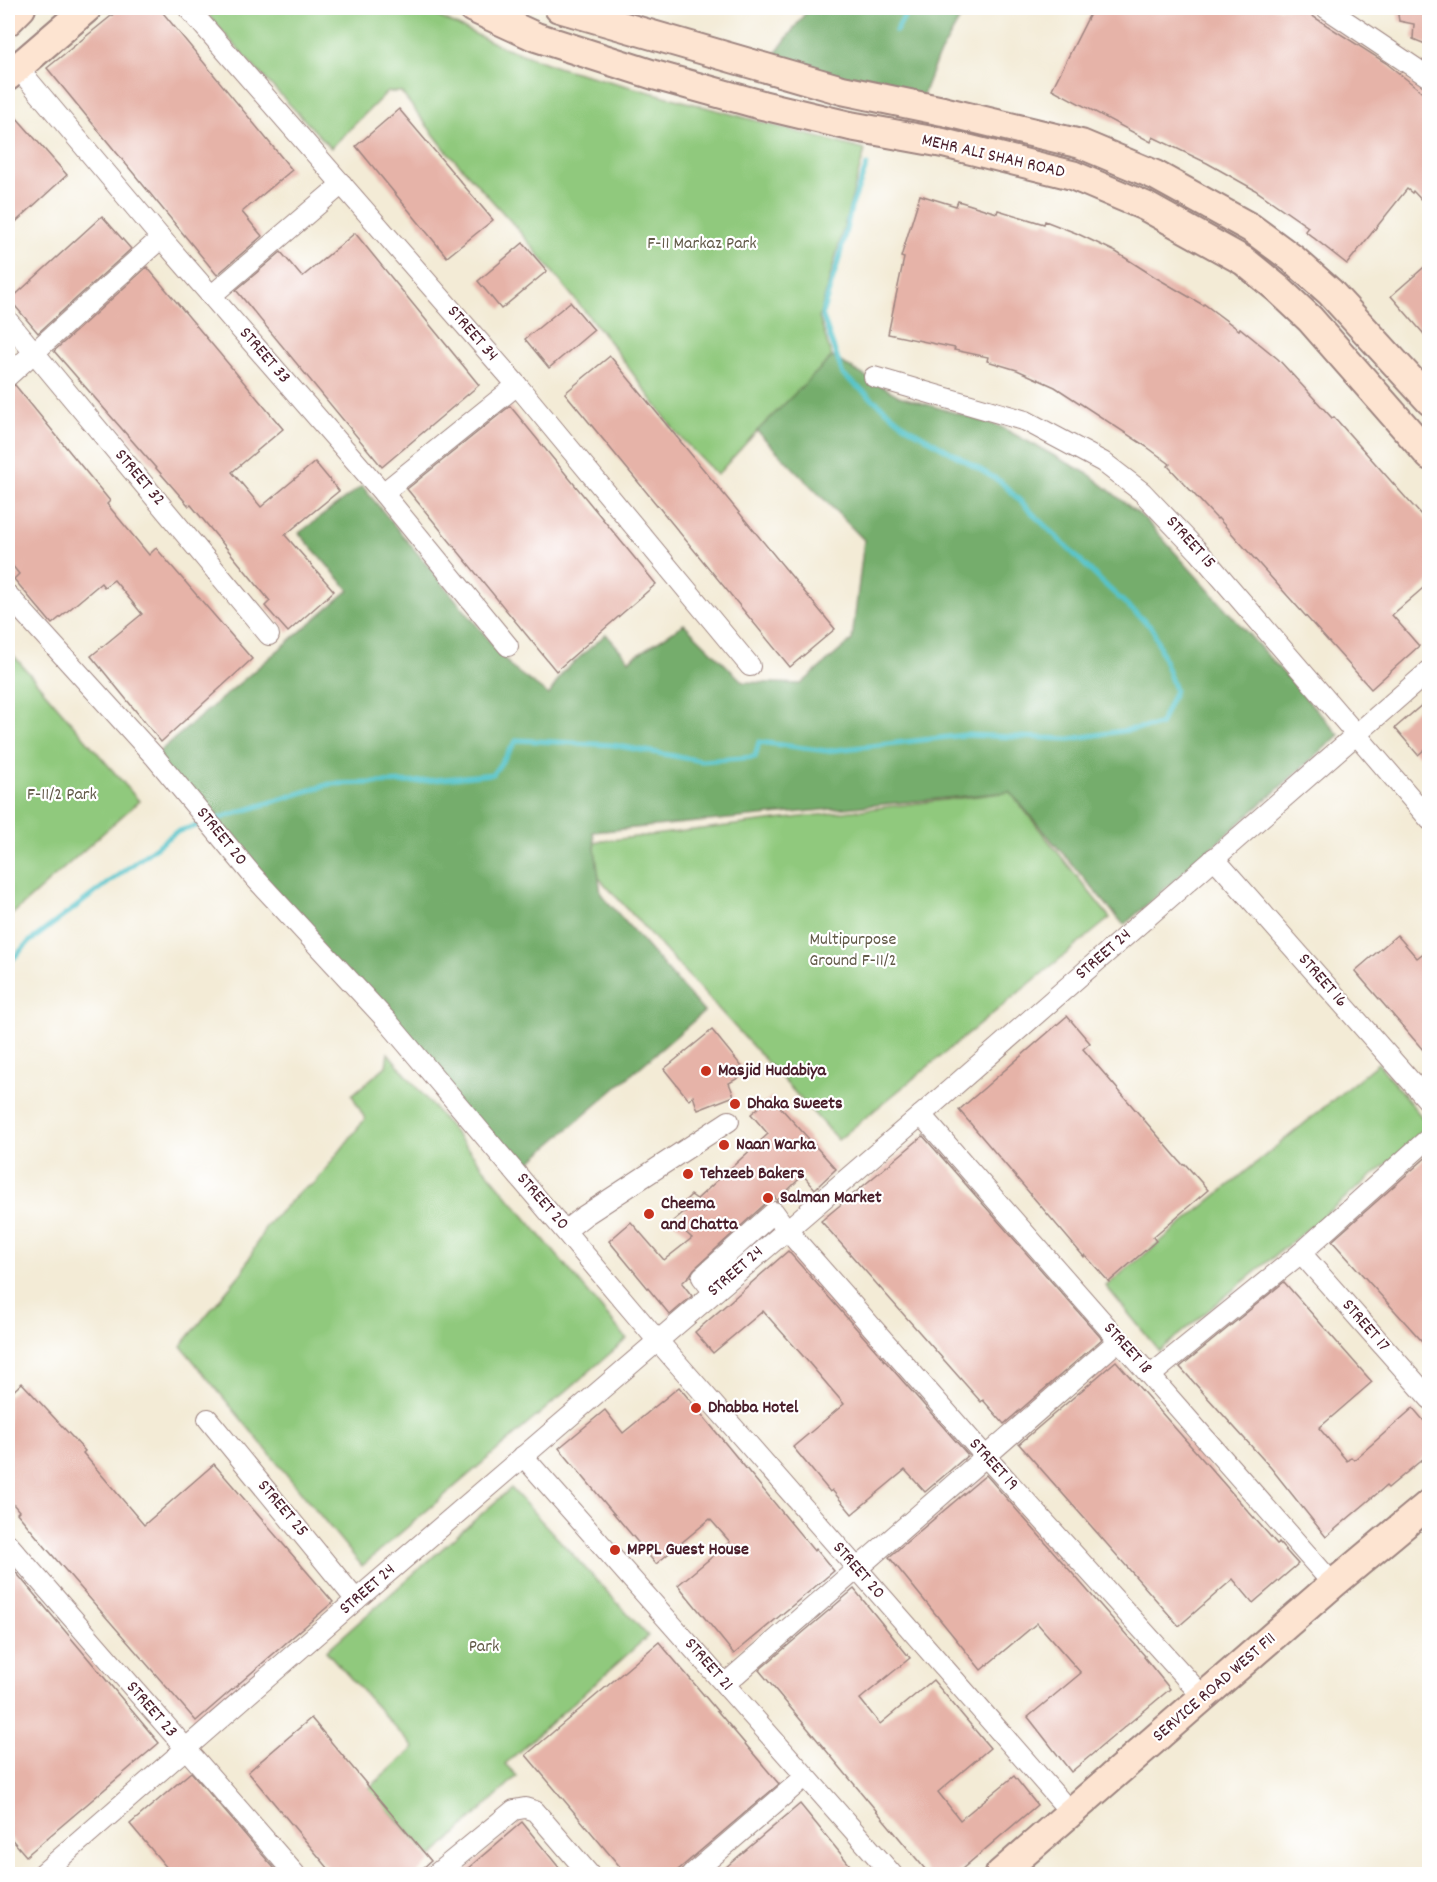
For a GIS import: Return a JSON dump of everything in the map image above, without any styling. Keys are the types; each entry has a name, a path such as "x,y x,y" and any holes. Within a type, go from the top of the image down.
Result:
{"street":[{"path":"8,21 21,8"},
{"path":"13,72 87,8"},
{"name":"STREET 34","path":"188,8 517,385 750,666"},
{"name":"MEHR ALI SHAH ROAD","path":"473,8 536,37 654,75 762,105 850,126 942,143 1072,175 1145,206 1244,261 1277,288 1310,319 1430,456"},
{"name":"MEHR ALI SHAH ROAD","path":"559,8 842,90 1081,144 1155,174 1251,228 1293,260 1330,292 1430,401"},
{"path":"1330,9 1430,78"},
{"name":"STREET 33","path":"13,72 383,493 508,646"},
{"path":"211,296 342,184"},
{"path":"8,376 160,238"},
{"name":"STREET 32","path":"8,321 269,635"},
{"name":"STREET 15","path":"874,377 1026,421 1103,462 1142,492 1178,528 1430,820"},
{"path":"383,493 517,385"},
{"name":"STREET 20","path":"8,595 186,794 254,877 388,1022 657,1340 1072,1814"},
{"name":"STREET 24","path":"42,1875 356,1600 921,1115 1430,670"},
{"name":"STREET 16","path":"1214,858 1430,1103"},
{"name":"STREET 18","path":"921,1115 1333,1584"},
{"path":"566,1230 729,1121"},
{"path":"1151,1375 1301,1253 1430,1137"},
{"name":"STREET 19","path":"786,1229 985,1456 1204,1698"},
{"name":"STREET 17","path":"1301,1253 1430,1399"},
{"path":"725,1684 1119,1340"},
{"name":"STREET 25","path":"207,1419 356,1600"},
{"name":"STREET 21","path":"523,1456 892,1875"},
{"name":"SERVICE ROAD WEST F11","path":"1000,1875 1333,1584 1430,1503"},
{"name":"STREET 23","path":"8,1544 296,1875"},
{"path":"692,1875 805,1777"},
{"path":"436,1875 514,1810 525,1808 535,1811 589,1875"}],"green space":[{"name":"F-11 Markaz Park","path":"202,8 423,8 498,45 557,67 865,150 819,317 832,357 777,416 757,431 717,475 677,434 609,341 515,226 445,149 401,92 387,92 331,148"},
{"path":"809,8 966,8 936,61 923,95 764,69"},
{"path":"832,357 899,396 999,426 1090,475 1145,519 1339,735 1124,925 1010,792 593,832 601,894 704,1012 517,1173 154,756 349,590 299,533 362,486 512,668 549,695 563,672 606,634 629,660 684,624 743,682 801,684 852,640 864,540 757,431"},
{"name":"F-11/2 Park","path":"8,649 139,801 8,918"},
{"name":"Multipurpose Ground F-11/2","path":"1010,792 1110,918 838,1140 569,845"},
{"path":"388,1053 627,1339 362,1566 181,1346 242,1272 266,1226 303,1189 314,1184 365,1119 352,1095 386,1066"},
{"path":"1378,1063 1429,1126 1429,1129 1159,1351 1106,1286"},
{"name":"Park","path":"511,1488 648,1636 505,1764 517,1776 432,1857 368,1789 414,1748 326,1651"}],"building":[{"path":"121,8 159,8 292,170 242,212 262,236 217,275 47,68"},
{"path":"1093,8 1300,8 1386,63 1430,98 1430,209 1413,191 1412,193 1407,189 1347,264 1305,231 1308,227 1255,190 1207,163 1153,137 1151,142 1052,89"},
{"path":"1397,8 1430,8 1430,46 1413,39 1414,24 1399,21"},
{"path":"8,108 67,175 8,229"},
{"path":"399,109 493,220 447,257 356,146"},
{"path":"920,195 956,206 958,201 1044,224 1045,221 1076,233 1116,252 1204,304 1239,330 1240,328 1278,359 1332,418 1334,417 1430,525 1430,582 1392,615 1419,646 1371,689 1218,518 1168,466 1170,464 1147,447 1055,387 1017,370 987,361 988,357 888,334 904,258 901,257"},
{"path":"102,216 131,249 38,333 10,300"},
{"path":"355,233 479,385 382,467 236,290 281,252 302,277"},
{"path":"523,243 547,271 501,309 478,281"},
{"path":"1430,262 1430,341 1391,296"},
{"path":"147,267 283,429 232,472 261,507 315,462 339,491 285,535 334,591 288,632 265,606 270,601 191,505 189,506 54,351"},
{"path":"570,302 594,330 549,368 525,339"},
{"path":"610,356 835,629 790,667 565,393"},
{"path":"15,385 110,501 107,504 149,555 156,548 252,659 161,742 91,656 142,614 114,580 104,587 101,583 52,624 14,579 19,574 8,560 8,388"},
{"path":"510,406 656,584 556,671 407,489"},
{"path":"1430,698 1430,745 1418,755 1395,728"},
{"path":"1397,935 1417,958 1430,948 1430,1058 1355,971"},
{"path":"1067,1016 1090,1043 1083,1049 1183,1165 1185,1164 1208,1190 1153,1237 1156,1241 1109,1282 1085,1255 1084,1257 959,1110"},
{"name":"Masjid Hudabiya","path":"712,1030 747,1073 729,1083 734,1096 698,1110 693,1096 689,1100 664,1069"},
{"path":"771,1097 836,1169 815,1189 803,1175 777,1201 775,1197 766,1203 694,1269 682,1283 692,1296 670,1315 609,1241 631,1222 664,1260 692,1238 673,1221 685,1211 681,1205 691,1195 697,1199 768,1134 751,1114"},
{"path":"923,1136 1102,1339 1004,1424 983,1400 981,1402 821,1221"},
{"path":"1430,1154 1430,1350 1332,1241"},
{"path":"788,1251 968,1455 925,1492 905,1470 852,1514 832,1490 830,1492 793,1447 844,1404 803,1356 763,1311 713,1353 695,1332"},
{"path":"1284,1282 1372,1382 1319,1428 1347,1461 1351,1457 1354,1460 1413,1408 1430,1428 1430,1453 1388,1488 1386,1486 1326,1537 1271,1468 1180,1367"},
{"path":"1116,1361 1277,1544 1279,1543 1298,1564 1253,1603 1233,1579 1179,1626 1019,1444"},
{"path":"22,1383 85,1451 83,1453 144,1525 214,1464 333,1602 196,1721 47,1549 17,1513 19,1511 8,1498 8,1396"},
{"path":"679,1387 814,1551 816,1549 834,1571 734,1654 678,1585 730,1542 710,1519 656,1564 559,1448 605,1410 623,1433"},
{"path":"986,1475 1145,1656 1170,1689 1071,1772 1028,1717 1081,1673 1037,1623 981,1670 889,1557"},
{"path":"8,1563 159,1743 26,1856 8,1835"},
{"path":"854,1589 910,1658 860,1699 880,1724 933,1680 990,1748 938,1792 960,1820 1014,1776 1037,1805 955,1875 930,1875 759,1670"},
{"path":"659,1642 779,1784 672,1875 627,1875 526,1755"},
{"path":"311,1718 431,1861 415,1875 334,1875 248,1772"},
{"path":"191,1772 280,1875 173,1875 130,1824"},
{"path":"800,1804 858,1875 717,1875 740,1855"},
{"path":"522,1822 565,1875 460,1875"}],"waterway":[{"path":"896,31 909,8"},
{"path":"214,820 330,784 414,782 493,774 517,740 613,745 702,761 755,757 759,742 827,751 965,735 1070,739 1160,725 1175,690 1153,629 1001,482 906,426 843,375 822,314 839,259 851,208 867,165"},
{"path":"8,964 29,942 176,832 205,823"}],"place":[{"name":"Masjid Hudabiya","path":"706,1071"},
{"name":"Dhaka Sweets","path":"735,1104"},
{"name":"Naan Warka","path":"724,1145"},
{"name":"Tehzeeb Bakers","path":"688,1174"},
{"name":"Salman Market","path":"768,1198"},
{"name":"Cheema and Chatta","path":"649,1214"},
{"name":"Dhabba Hotel","path":"696,1408"},
{"name":"MPPL Guest House","path":"615,1550"}]}
